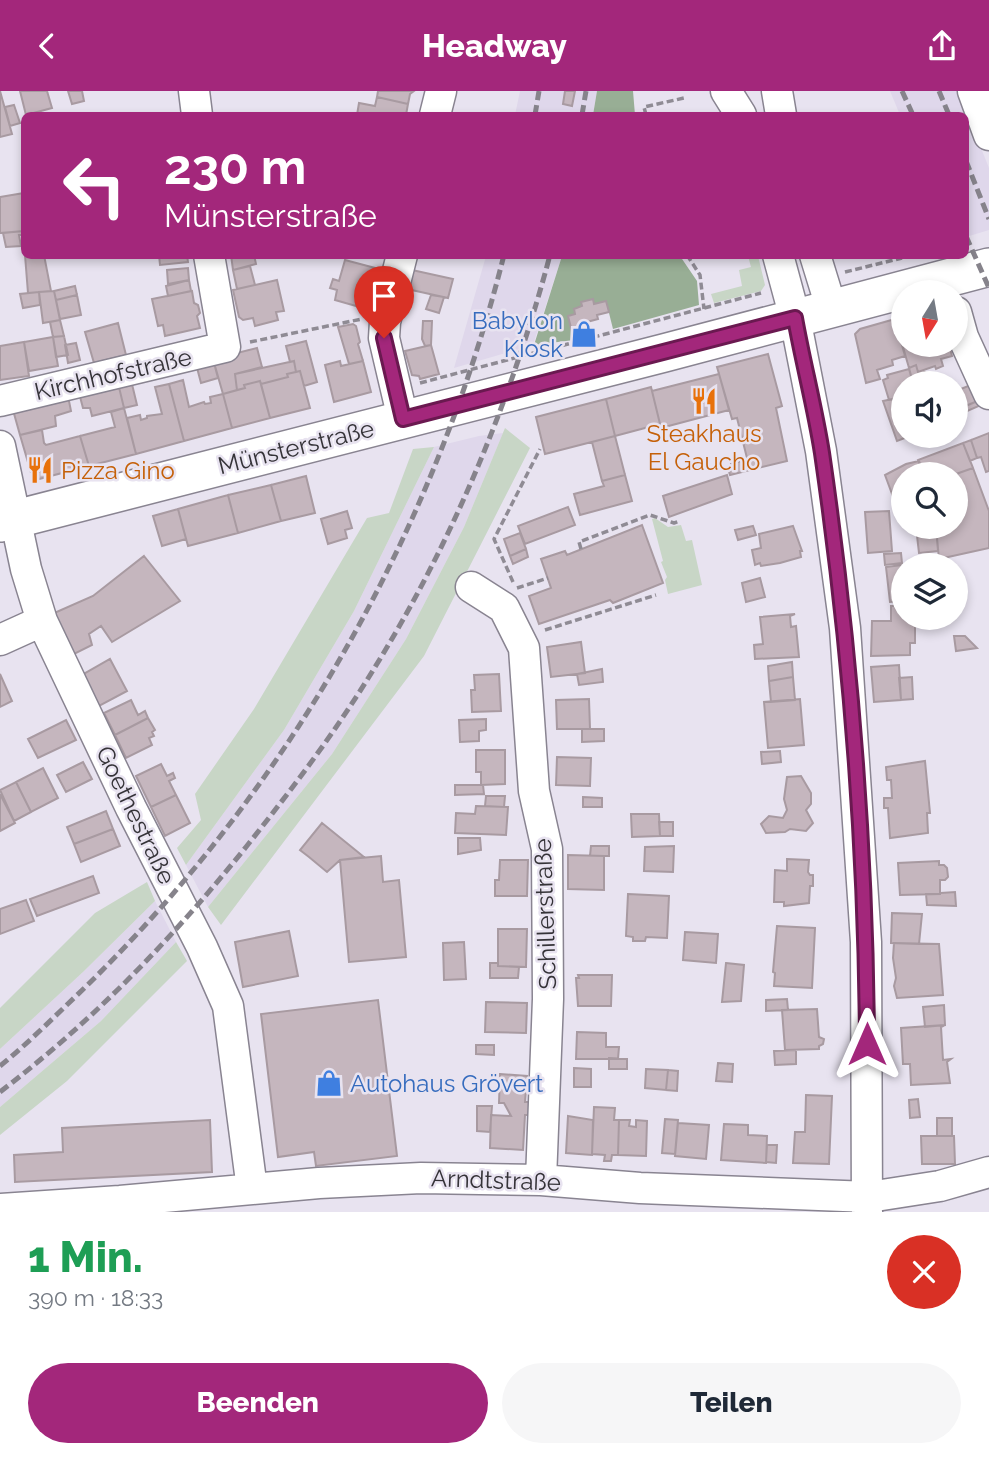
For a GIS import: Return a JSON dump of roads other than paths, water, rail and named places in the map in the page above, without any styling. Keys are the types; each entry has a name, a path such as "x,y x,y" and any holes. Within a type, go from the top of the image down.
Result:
{"main road":[{"name":"Münsterstraße","path":"959,280 989,267"},
{"name":"Münsterstraße","path":"8,521 399,404 795,318 835,290 891,288"}],"street":[{"path":"194,91 197,112"},
{"path":"436,112 441,91"},
{"path":"726,91 739,112"},
{"path":"777,91 780,112"},
{"path":"974,91 989,135"},
{"name":"Kirchhofstraße","path":"0,401 225,347 210,259"},
{"path":"399,404 384,338 385,322 401,259"},
{"path":"779,259 795,318 821,451 845,628 866,942 868,1205"},
{"path":"817,259 835,290"},
{"path":"968,348 989,394"},
{"name":"Goethestraße","path":"0,446 8,521 42,621 131,808 202,947 228,1006 252,1189"},
{"name":"Schillerstraße","path":"471,587 504,608 524,648 534,791 547,849 548,999 541,1180"},
{"path":"0,640 42,621"},
{"name":"Arndtstraße","path":"0,1209 187,1203 252,1189 421,1178 541,1180 638,1200 868,1205 989,1172"}],"railway":[{"path":"536,112 539,91"},
{"path":"582,112 586,91"},
{"path":"902,91 912,112"},
{"path":"939,91 948,112"},
{"path":"969,169 989,219"},
{"path":"969,243 989,288"},
{"path":"0,1066 74,998 150,920 220,837 284,749 341,657 392,561 436,462 474,360 503,259"},
{"path":"0,1092 100,1007 160,946 246,847 345,714 403,619 455,519 518,362 549,259"}],"place":[{"name":"Babylon Kiosk","path":"584,334"},
{"name":"Steakhaus El Gaucho","path":"704,401"},
{"name":"Pizza Gino","path":"40,470"},
{"name":"Autohaus Grövert","path":"329,1083"}]}
